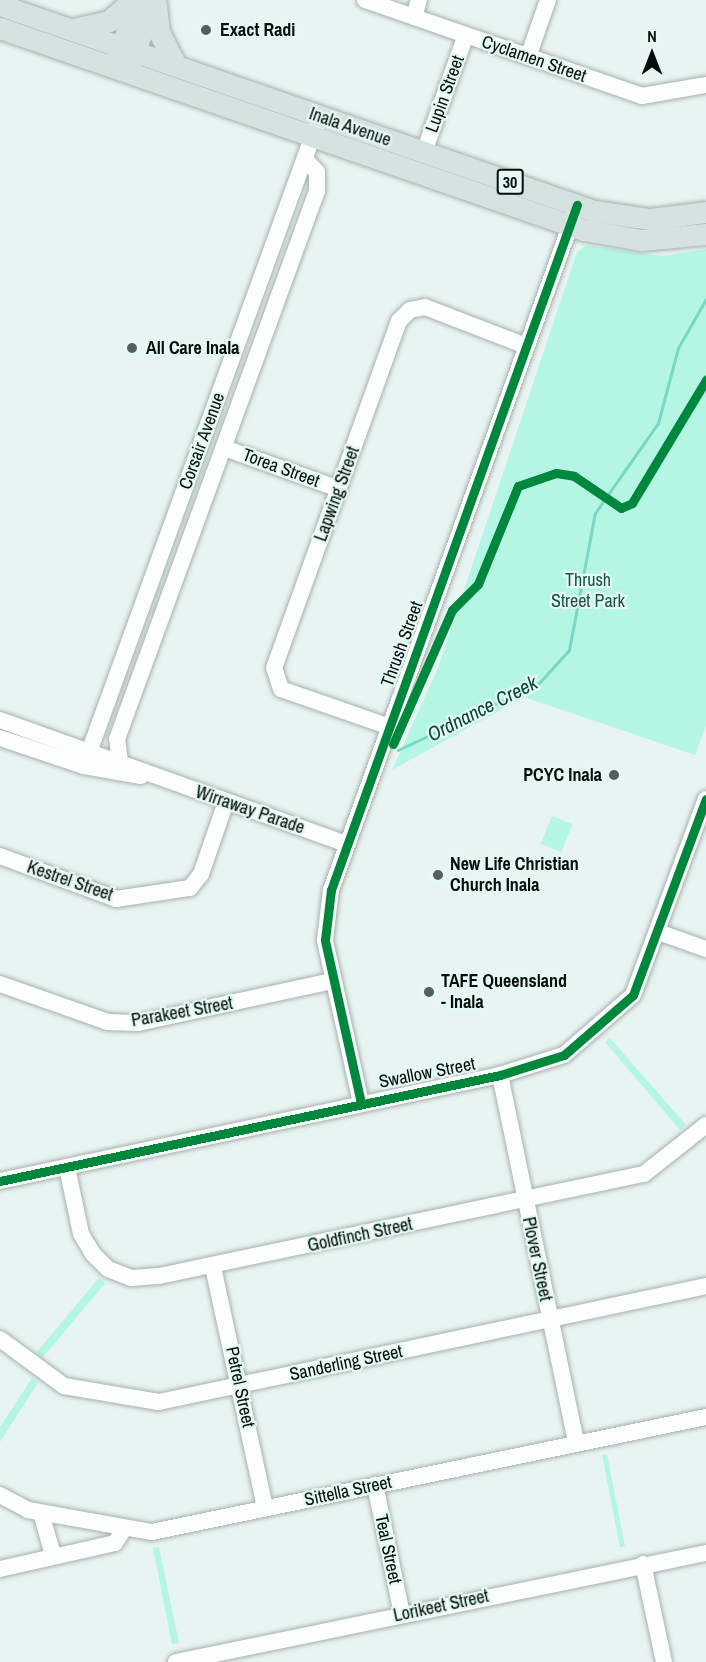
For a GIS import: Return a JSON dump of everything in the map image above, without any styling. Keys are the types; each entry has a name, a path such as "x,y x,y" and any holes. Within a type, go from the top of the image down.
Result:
{"main road":[{"path":"73,29 109,21 133,0"},
{"path":"120,70 128,48 138,0"},
{"path":"128,48 155,0"},
{"path":"155,0 159,32 176,65"},
{"name":"Inala Avenue","path":"0,5 176,65 316,125 574,215 650,219 706,212"},
{"name":"Inala Avenue","path":"0,28 120,70 316,125 424,152 632,239 706,234"}],"street":[{"name":"Cyclamen Street","path":"365,0 642,96 706,85"},
{"path":"414,17 419,0"},
{"path":"528,57 548,0"},
{"name":"Lupin Street","path":"424,152 466,35"},
{"name":"Corsair Avenue","path":"87,759 316,125"},
{"path":"120,762 117,739 132,705 317,190 317,172 304,159"},
{"name":"Thrush Street","path":"361,1103 332,981 325,917 347,844 574,215"},
{"name":"Lapwing Street","path":"390,727 281,689 274,680 339,489 399,321 410,310 425,307 526,346"},
{"name":"Torea Street","path":"224,448 339,489"},
{"path":"104,712 132,705"},
{"name":"Wirraway Parade","path":"0,720 87,759 120,762 154,777"},
{"name":"Wirraway Parade","path":"0,738 154,777 347,844"},
{"name":"Swallow Street","path":"0,1181 500,1075 564,1055 633,995 706,799"},
{"name":"Kestrel Street","path":"0,856 116,899 190,888 201,874 226,802"},
{"path":"658,932 706,949"},
{"name":"Parakeet Street","path":"0,984 108,1022 138,1023 332,981"},
{"name":"Plover Street","path":"500,1075 576,1443"},
{"name":"Goldfinch Street","path":"67,1167 81,1234 108,1269 131,1278 213,1267 644,1174 706,1125"},
{"name":"Petrel Street","path":"213,1267 265,1508"},
{"name":"Sanderling Street","path":"0,1339 13,1353 82,1392 159,1402 706,1286"},
{"name":"Sittella Street","path":"0,1495 41,1513 124,1529 157,1531 706,1418"},
{"name":"Teal Street","path":"375,1485 402,1614"},
{"path":"41,1513 53,1555"},
{"path":"0,1569 53,1555 119,1542 124,1529"},
{"name":"Lorikeet Street","path":"176,1662 643,1564 706,1553"},
{"path":"643,1564 664,1662"}],"green space":[{"name":"Thrush Street Park","path":"586,245 662,256 706,249 706,726 695,755 524,697 392,770 438,668 577,252"},
{"path":"552,816 572,824 561,852 541,844"},
{"path":"610,1038 686,1125 680,1130 605,1042"},
{"path":"99,1278 105,1283 43,1357 37,1352"},
{"path":"32,1378 38,1383 0,1442 0,1427"},
{"path":"607,1454 625,1546 620,1547 602,1455"},
{"path":"159,1547 179,1643 172,1644 153,1548"}],"waterway":[{"name":"Ordnance Creek","path":"398,750 539,683 569,650 595,513 658,423 678,348 706,299"}],"cycle path":[{"path":"361,1103 325,940 331,890 577,205"},
{"path":"393,744 452,610 478,584 518,486 556,473 574,476 621,508 632,503 706,380"},
{"path":"0,1181 500,1075 564,1055 633,995 706,799"}],"place":[{"name":"Exact Radi","path":"206,30"},
{"name":"All Care Inala","path":"132,348"},
{"name":"PCYC Inala","path":"614,775"},
{"name":"New Life Christian Church Inala","path":"438,875"},
{"name":"TAFE Queensland - Inala","path":"429,992"}]}
